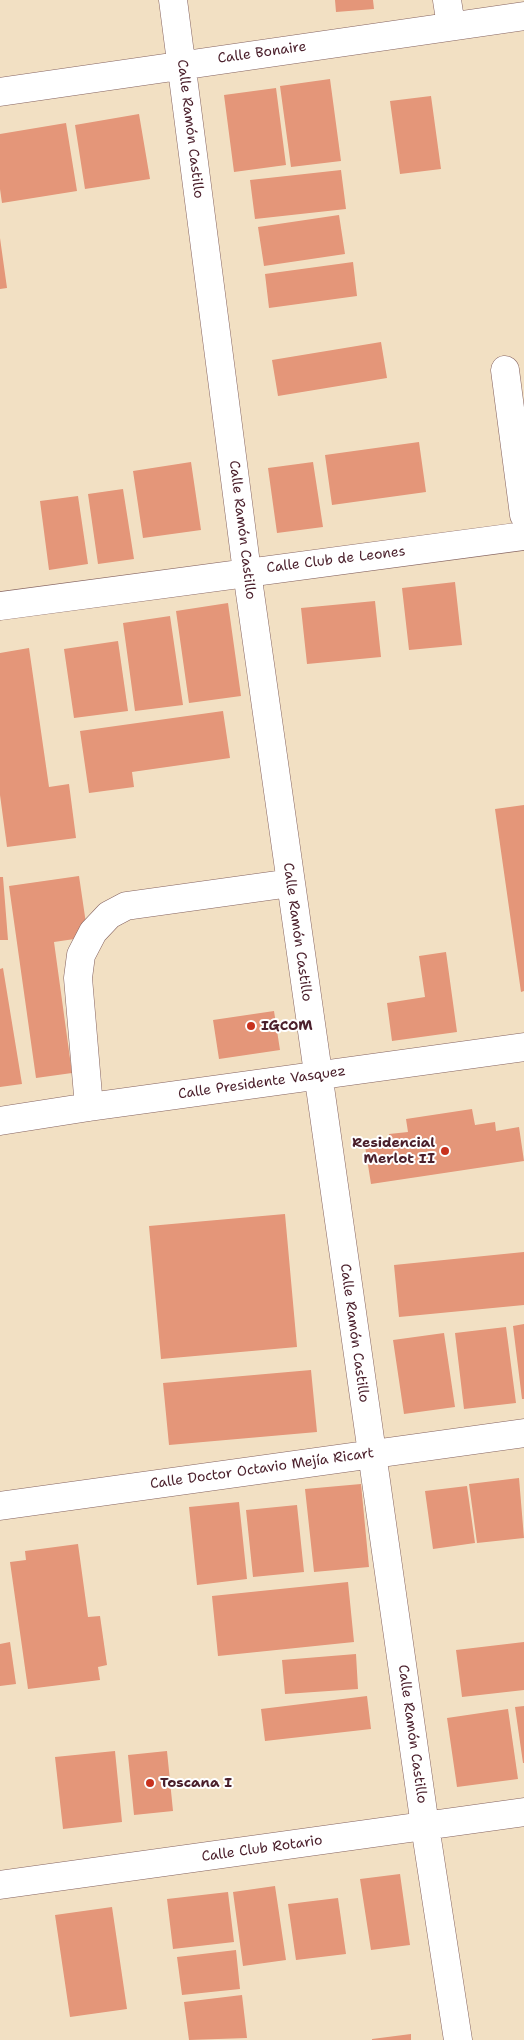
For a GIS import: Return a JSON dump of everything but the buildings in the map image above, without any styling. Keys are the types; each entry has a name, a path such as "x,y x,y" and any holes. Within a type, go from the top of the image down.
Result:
{"street":[{"name":"Calle Ramón Castillo","path":"174,0 290,883 425,1826 458,2040"},
{"path":"447,0 451,26"},
{"name":"Calle Bonaire","path":"0,92 182,64 524,16"},
{"path":"504,370 524,515"},
{"name":"Calle Club de Leones","path":"0,606 524,536"},
{"path":"88,1107 78,978 81,955 93,932 109,916 126,906 290,883"},
{"name":"Calle Presidente Vasquez","path":"0,1121 88,1107 524,1047"},
{"name":"Calle Doctor Octavio Mejía Ricart","path":"0,1506 524,1433"},
{"name":"Calle Club Rotario","path":"0,1885 524,1812"}],"place":[{"name":"IGCOM","path":"251,1026"},
{"name":"Residencial Merlot II","path":"445,1151"},
{"name":"Toscana I","path":"150,1783"}]}
